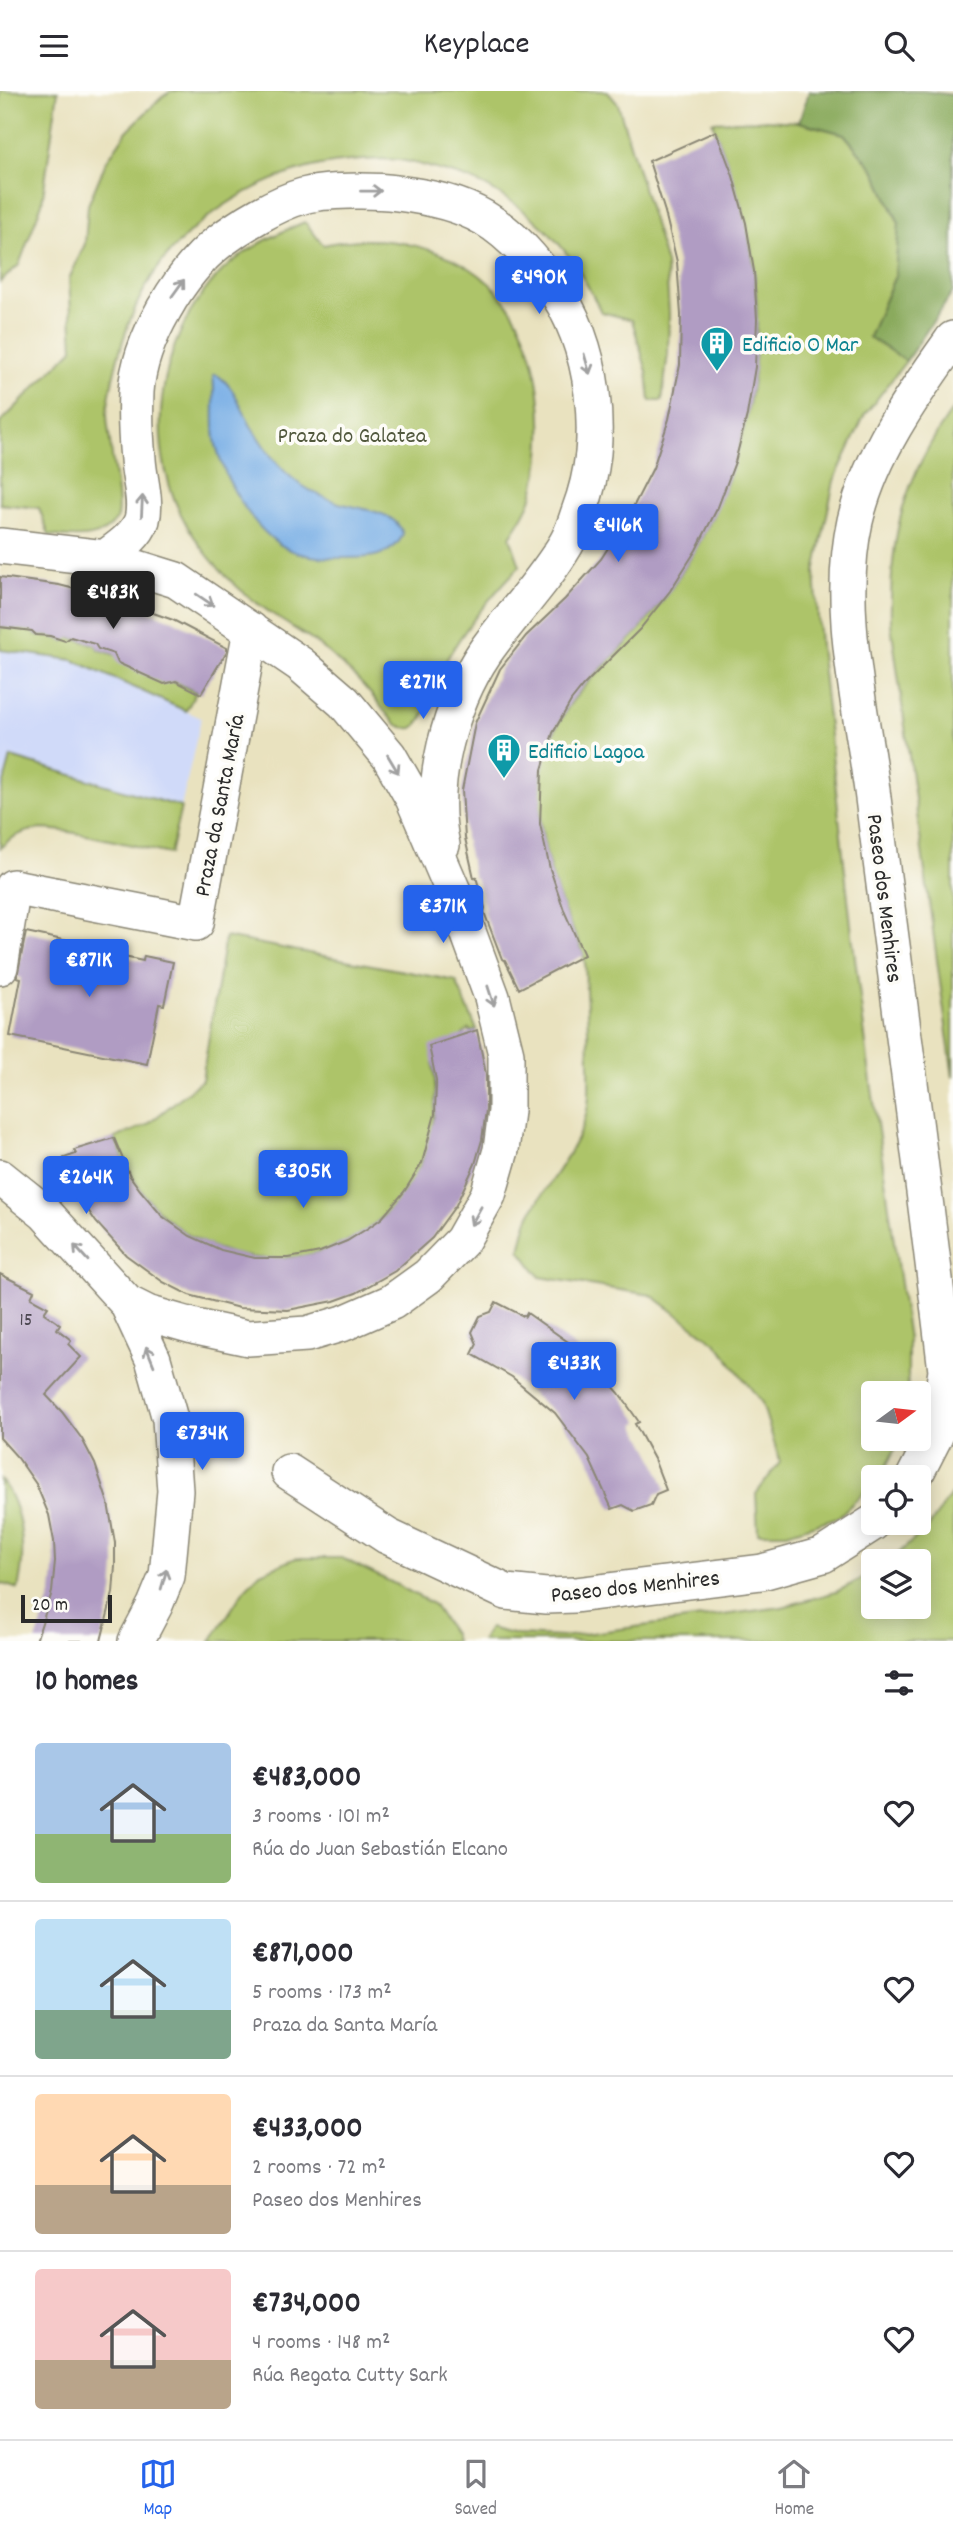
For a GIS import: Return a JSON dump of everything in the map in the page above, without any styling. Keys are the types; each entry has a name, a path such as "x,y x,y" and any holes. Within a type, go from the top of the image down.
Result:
{"street":[{"path":"105,558 131,537 142,520 143,495 138,460 136,389 146,350 163,309 190,271 219,242 260,215 303,196 377,190 427,197 473,210 503,230 529,254 558,293 578,332 590,377 595,422 594,453 589,484 568,541 485,653 464,688 450,728 440,772 439,831 453,891"},
{"name":"Paseo dos Menhires","path":"920,1465 936,1434 946,1371 869,764 850,637 849,574 855,523 868,477 903,411 953,339"},
{"path":"0,546 105,558 176,580 300,664 344,702 389,756 413,798 453,891 492,997 506,1054 506,1111 502,1150 488,1195 462,1241 428,1276 392,1302 344,1323 307,1334 248,1339 147,1313 127,1303"},
{"name":"Praza da Santa María","path":"0,967 13,887 196,923 251,630"},
{"path":"0,1177 45,1213 127,1303 153,1359 170,1419 175,1491 167,1576 136,1641"},
{"name":"Paseo dos Menhires","path":"289,1472 387,1536 506,1592 546,1596 575,1595 762,1572 823,1555 861,1531"}],"shaded area":[{"path":"0,650 73,660 201,718 181,807 11,757 0,797"}],"green space":[{"path":"0,91 58,91 42,203 19,265 0,282"},
{"path":"171,91 607,91 618,104 666,264 668,353 662,401 650,401 647,372 632,320 601,312 571,259 547,231 517,206 469,179 400,160 363,160 309,168 259,186 213,214 172,250 151,278 128,327 109,400 107,414 118,501 116,519 103,532 95,535 49,535 39,508 0,504 0,423 73,349 69,279 85,244 88,205 106,162 127,131"},
{"path":"809,91 923,91 953,95 953,292 906,361 869,337 895,276 899,223 875,171 844,134 799,122"},
{"path":"712,122 799,122 844,134 875,171 899,224 895,276 869,337 906,361 864,416 834,481 815,572 820,646 852,934 908,1339 908,1381 861,1381 861,1451 894,1451 887,1465 861,1465 861,1495 838,1517 787,1533 758,1533 756,1494 780,1462 762,1403 716,1343 651,1295 540,1277 520,1250 530,1215 567,1157 582,1127 589,1095 585,963 580,944 559,898 548,861 539,802 543,765 561,718 573,700 649,618 680,575 706,529 727,481 743,431 753,379 757,327 754,274 745,221"},
{"name":"Praza do Galatea","path":"305,222 323,245 369,240 416,246 439,253 480,275 497,291 512,312 525,336 533,362 539,391 541,448 531,500 510,537 520,566 463,634 436,680 425,713 413,728 403,728 394,722 361,683 337,660 255,601 221,571 193,535 176,503 165,469 161,434 162,398 169,362 182,328 200,297 223,270 262,242"},
{"path":"953,409 953,1077 891,624 891,593 896,537 910,486 922,460"},
{"path":"0,627 34,631 36,635 65,641 69,637 96,645 98,649 196,692 186,711 73,660 0,650"},
{"path":"11,757 181,807 170,854 121,842 45,829 20,834 0,848 0,797"},
{"path":"225,937 456,981 477,1030 471,1032 469,1029 433,1063 431,1133 407,1189 367,1230 315,1253 259,1258 203,1243 154,1206 115,1138 147,1125 202,1080"},
{"path":"0,1479 14,1504 21,1532 22,1561 18,1589 0,1583"},
{"path":"953,1492 953,1641 481,1641 489,1628 516,1635 562,1637 782,1607 836,1592 861,1579 861,1619 931,1619 931,1549 903,1549 919,1535 931,1535 931,1523"},
{"path":"296,1558 342,1558 395,1584 433,1604 455,1641 211,1641 244,1590 260,1573"}],"water":[{"path":"215,374 232,390 256,434 285,472 323,497 386,515 394,520 403,535 393,548 371,557 310,556 283,546 257,524 235,493 220,460 214,428"}],"building":[{"path":"716,131 733,176 746,223 754,271 757,319 755,367 747,415 735,462 718,507 696,550 670,591 640,629 571,701 553,733 542,770 540,824 550,869 565,913 584,955 519,989 505,960 502,959 484,912 465,838 462,790 475,723 500,669 526,636 565,599 601,559 629,515 653,468 669,419 680,365 681,315 677,262 649,161"},
{"path":"0,577 59,585 111,598 173,620 227,648 227,651 201,694 176,681 164,684 118,663 114,654 98,649 95,644 71,637 65,641 36,635 32,631 0,627"},
{"path":"26,932 77,943 76,947 143,961 144,956 173,962 164,1005 159,1004 147,1064 10,1036"},
{"path":"477,1030 486,1074 486,1110 475,1164 456,1205 432,1238 395,1271 356,1293 334,1301 288,1310 239,1308 189,1295 163,1282 126,1255 96,1222 84,1204 64,1158 76,1154 74,1150 114,1138 130,1176 140,1190 162,1216 190,1236 221,1250 255,1258 289,1258 320,1252 347,1241 382,1218 404,1192 422,1163 435,1114 436,1080 429,1046"},
{"path":"0,1274 34,1291 31,1298 48,1307 44,1313 60,1324 57,1329 71,1340 68,1344 81,1357 46,1395 82,1439 95,1464 108,1503 115,1543 115,1566 113,1593 101,1641 36,1641 52,1592 54,1541 49,1515 36,1484 0,1438"},
{"path":"496,1302 525,1317 527,1313 571,1344 619,1393 639,1422 635,1424 654,1459 666,1490 656,1494 651,1505 634,1511 623,1505 612,1509 589,1458 555,1413 512,1377 472,1354 477,1344 472,1332 480,1316 491,1312"}],"place":[{"name":"Edificio O Mar","path":"717,373"},
{"name":"Edificio Lagoa","path":"504,780"}]}
